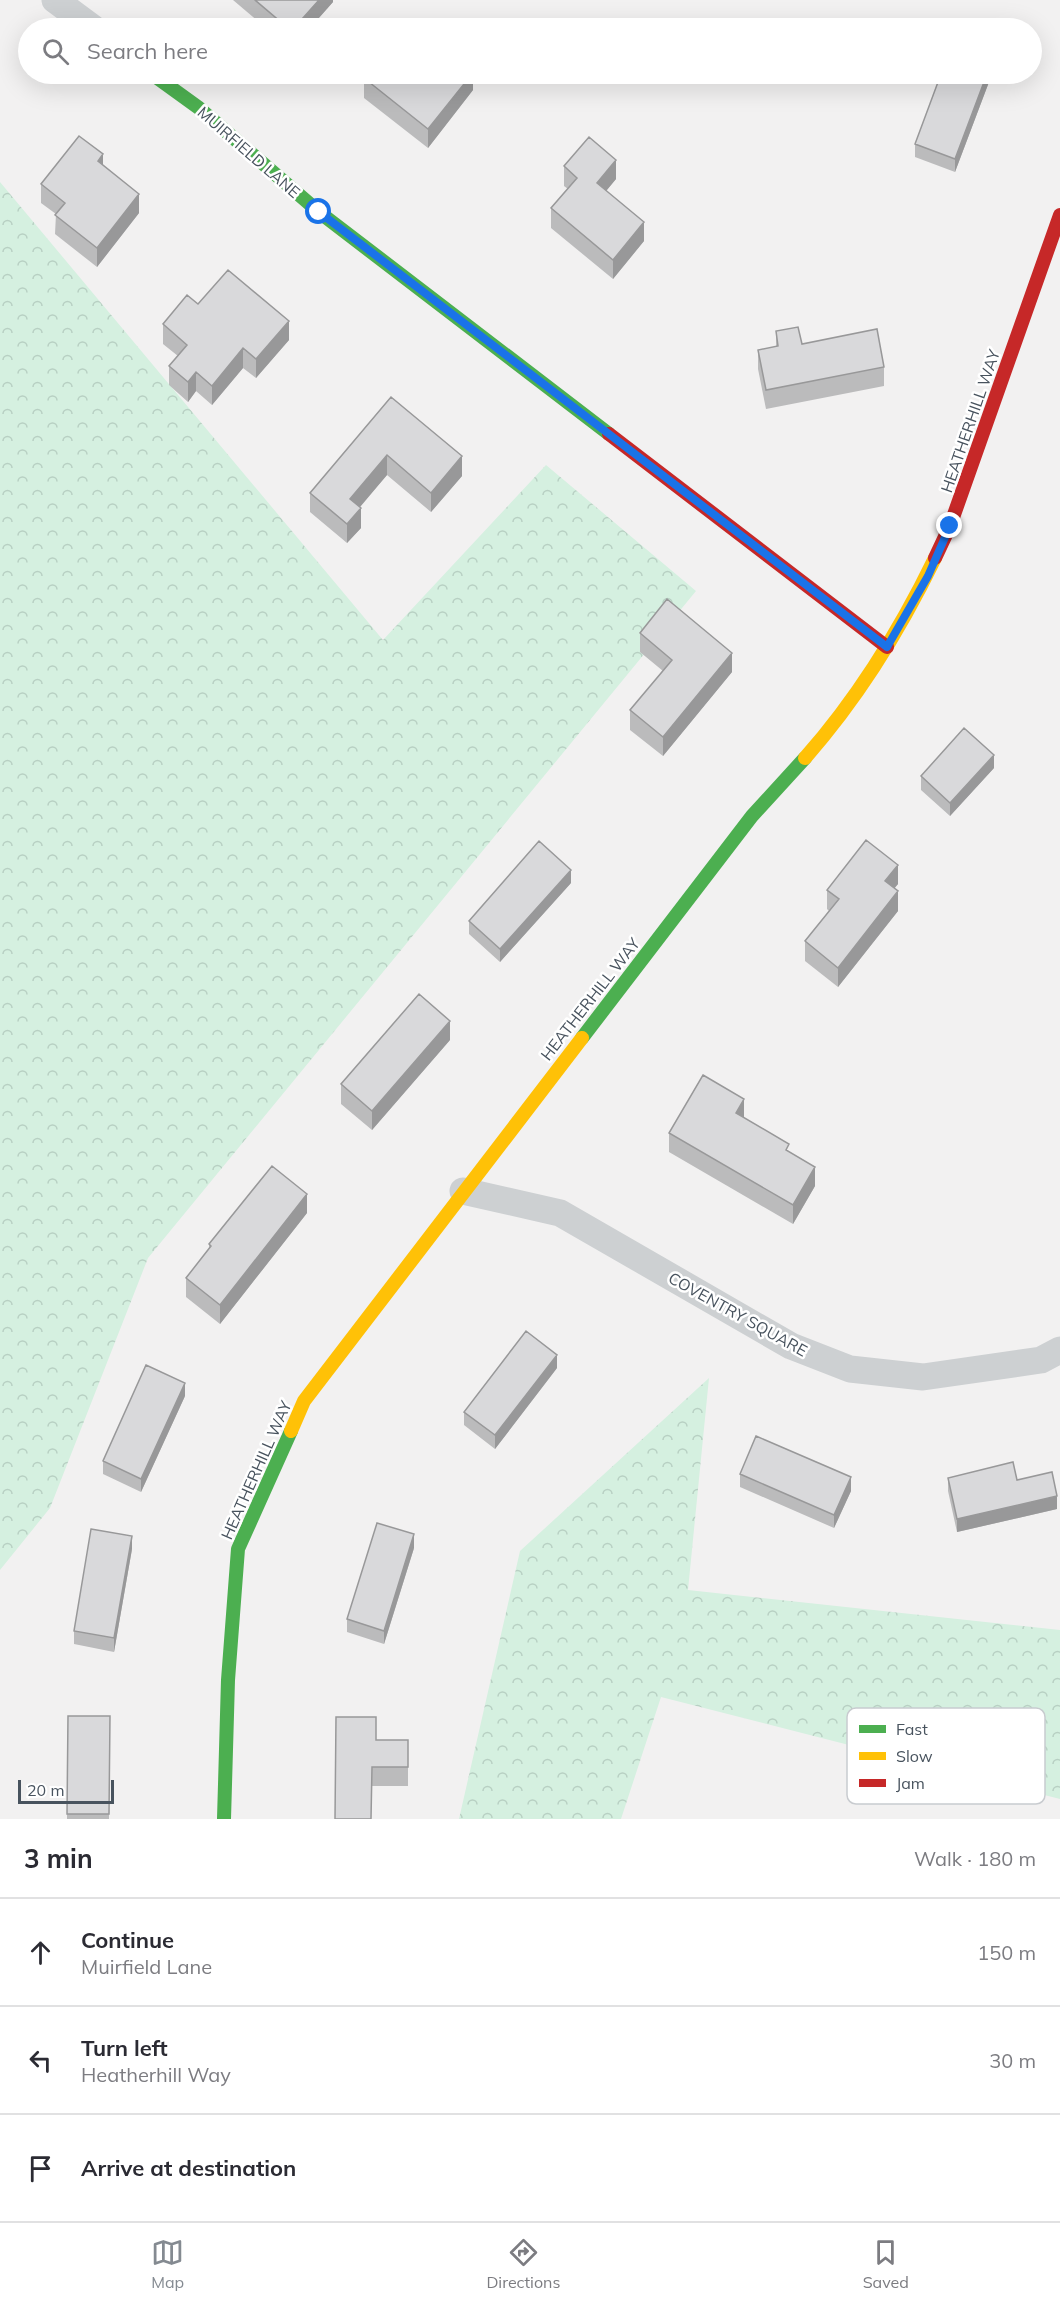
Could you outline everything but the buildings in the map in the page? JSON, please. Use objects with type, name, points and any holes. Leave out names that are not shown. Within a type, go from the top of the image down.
[{"type":"street","points":[[55,0],[79,18]]},
{"type":"street","name":"MUIRFIELD LANE","points":[[166,84],[199,108],[319,212],[887,647]]},
{"type":"street","name":"HEATHERHILL WAY","points":[[224,1819],[228,1680],[238,1549],[304,1401],[752,816],[820,740],[887,647],[928,576],[950,526],[1060,215]]},
{"type":"street","name":"COVENTRY SQUARE","points":[[463,1191],[560,1213],[791,1346],[850,1369],[923,1377],[1041,1360],[1060,1350]]},
{"type":"green space","points":[[0,182],[383,640],[546,465],[696,591],[148,1258],[50,1508],[0,1570]]},
{"type":"green space","points":[[709,1378],[688,1590],[1060,1630],[1060,1799],[1045,1795],[1045,1708],[847,1708],[847,1745],[661,1697],[621,1819],[459,1819],[520,1551]]},
{"type":"traffic: fast","points":[[166,84],[199,108],[319,212],[609,434]]},
{"type":"traffic: fast","points":[[582,1038],[752,816],[805,758]]},
{"type":"traffic: fast","points":[[224,1819],[228,1680],[238,1549],[291,1431]]},
{"type":"traffic: slow","points":[[805,758],[843,712],[877,662],[935,558]]},
{"type":"traffic: slow","points":[[291,1431],[304,1401],[582,1038]]},
{"type":"traffic: jam","points":[[935,558],[950,526],[1060,215]]},
{"type":"traffic: jam","points":[[609,434],[887,647]]},
{"type":"route","points":[[319,212],[887,647],[928,576],[950,526]]}]
